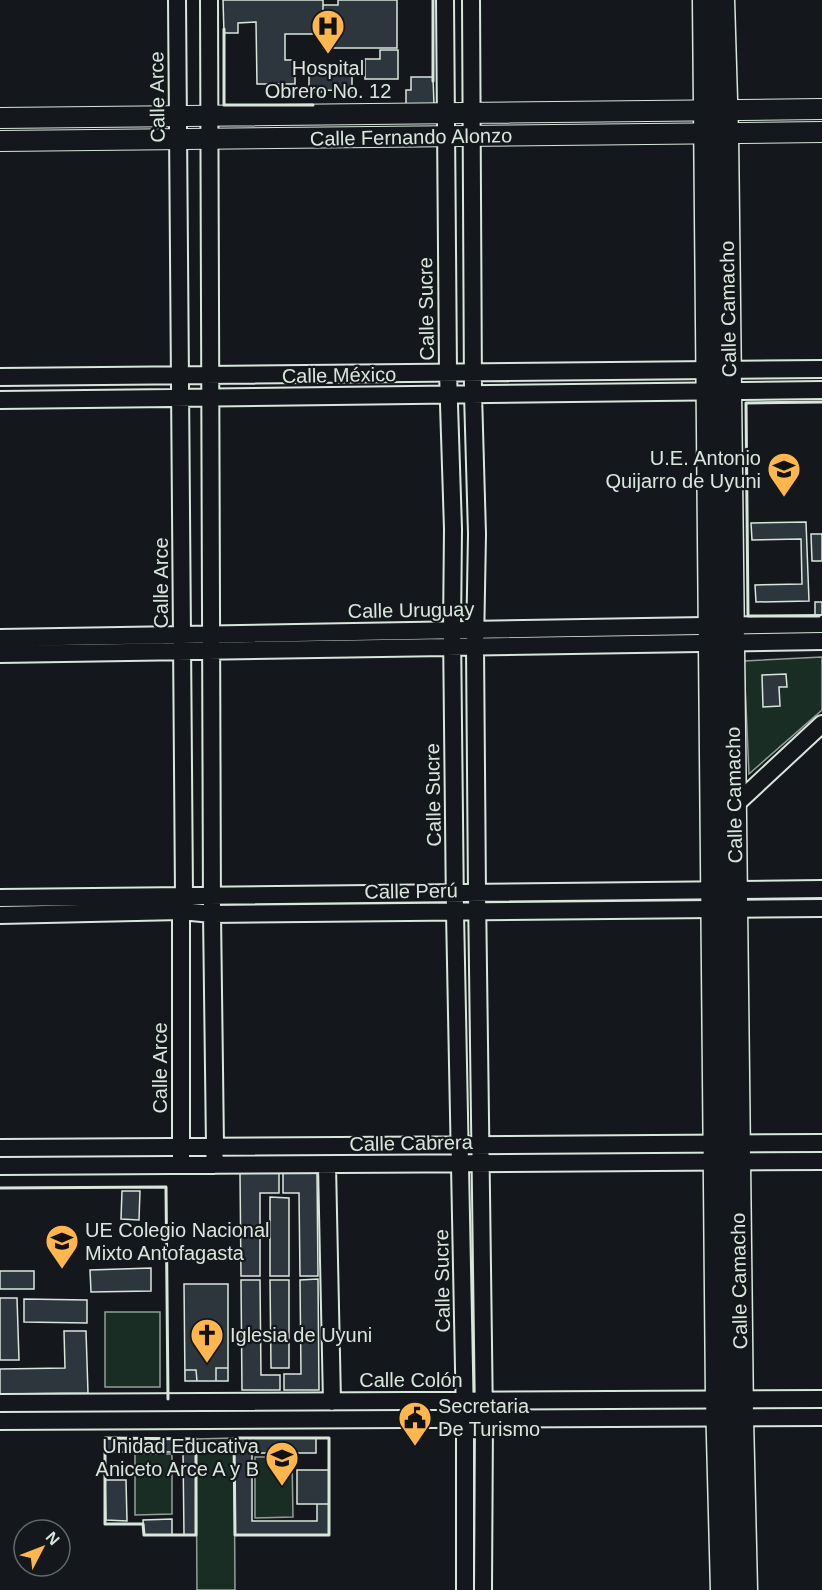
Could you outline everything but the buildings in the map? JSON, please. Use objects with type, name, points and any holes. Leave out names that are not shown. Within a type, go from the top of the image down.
[{"type":"highway","name":"Calle Camacho","points":[[705,0],[716,122]]},
{"type":"highway","name":"Calle Camacho","points":[[722,0],[716,122],[730,1409],[723,1590]]},
{"type":"highway","name":"Calle Camacho","points":[[721,634],[734,806],[724,900]]},
{"type":"highway","name":"Calle Camacho","points":[[730,1409],[745,1590]]},
{"type":"main road","name":"Calle Fernando Alonzo","points":[[0,141],[471,136],[716,122],[822,109]]},
{"type":"main road","name":"Calle Fernando Alonzo","points":[[0,118],[471,113],[716,122],[822,132]]},
{"type":"street","name":"Calle Arce","points":[[177,0],[183,643],[181,1165]]},
{"type":"street","points":[[209,0],[212,914],[216,1146],[214,1164]]},
{"type":"street","name":"Calle Sucre","points":[[445,0],[448,373],[453,529],[455,912],[465,1401],[465,1590]]},
{"type":"street","name":"Calle Sucre","points":[[471,0],[473,394],[477,534],[475,638],[477,911],[484,1401],[483,1590]]},
{"type":"street","name":"Calle México","points":[[0,400],[449,395],[719,381],[822,369]]},
{"type":"street","name":"Calle México","points":[[0,377],[473,372],[719,381],[822,390]]},
{"type":"street","name":"Calle Uruguay","points":[[0,654],[211,642],[721,634],[822,624]]},
{"type":"street","name":"Calle Uruguay","points":[[721,634],[822,641]]},
{"type":"street","name":"Calle Uruguay","points":[[0,638],[183,643]]},
{"type":"street","points":[[734,806],[822,724]]},
{"type":"street","name":"Calle Perú","points":[[0,898],[183,903],[212,914],[455,912],[724,900],[819,886]]},
{"type":"street","name":"Calle Perú","points":[[0,915],[183,903],[212,896],[455,893],[724,900],[822,908]]},
{"type":"street","name":"Calle Cabrera","points":[[0,1166],[481,1163],[727,1153],[822,1143]]},
{"type":"street","name":"Calle Cabrera","points":[[0,1148],[481,1145],[727,1153],[822,1161]]},
{"type":"street","points":[[327,1165],[332,1402]]},
{"type":"street","name":"Calle Colón","points":[[0,1421],[484,1419],[730,1409],[822,1399]]},
{"type":"street","name":"Calle Colón","points":[[0,1403],[484,1401],[730,1409],[822,1417]]},
{"type":"green space","points":[[822,657],[822,710],[749,774],[744,661]]},
{"type":"green space","points":[[105,1312],[160,1312],[160,1387],[105,1387]]},
{"type":"green space","points":[[234,1438],[235,1590],[197,1590],[196,1439]]},
{"type":"green space","points":[[135,1454],[172,1454],[172,1514],[135,1515]]},
{"type":"green space","points":[[255,1457],[292,1457],[293,1517],[255,1518]]},
{"type":"wall","points":[[433,0],[433,81]]},
{"type":"wall","points":[[224,29],[224,105],[313,105]]},
{"type":"wall","points":[[819,616],[748,616],[746,403],[822,402]]},
{"type":"wall","points":[[0,1188],[166,1187],[168,1399]]},
{"type":"wall","points":[[105,1438],[196,1439],[196,1535],[144,1535],[143,1524],[105,1524],[105,1438]]},
{"type":"wall","points":[[234,1438],[329,1438],[329,1535],[235,1535],[234,1438]]},
{"type":"place","name":"Hospital Obrero No. 12","points":[[328,55]]},
{"type":"place","name":"U.E. Antonio Quijarro de Uyuni","points":[[784,498]]},
{"type":"place","name":"UE Colegio Nacional Mixto Antofagasta","points":[[62,1270]]},
{"type":"place","name":"Iglesia de Uyuni","points":[[207,1364]]},
{"type":"place","name":"Secretaria De Turismo","points":[[415,1447]]},
{"type":"place","name":"Unidad Educativa Aniceto Arce A y B","points":[[282,1487]]}]
